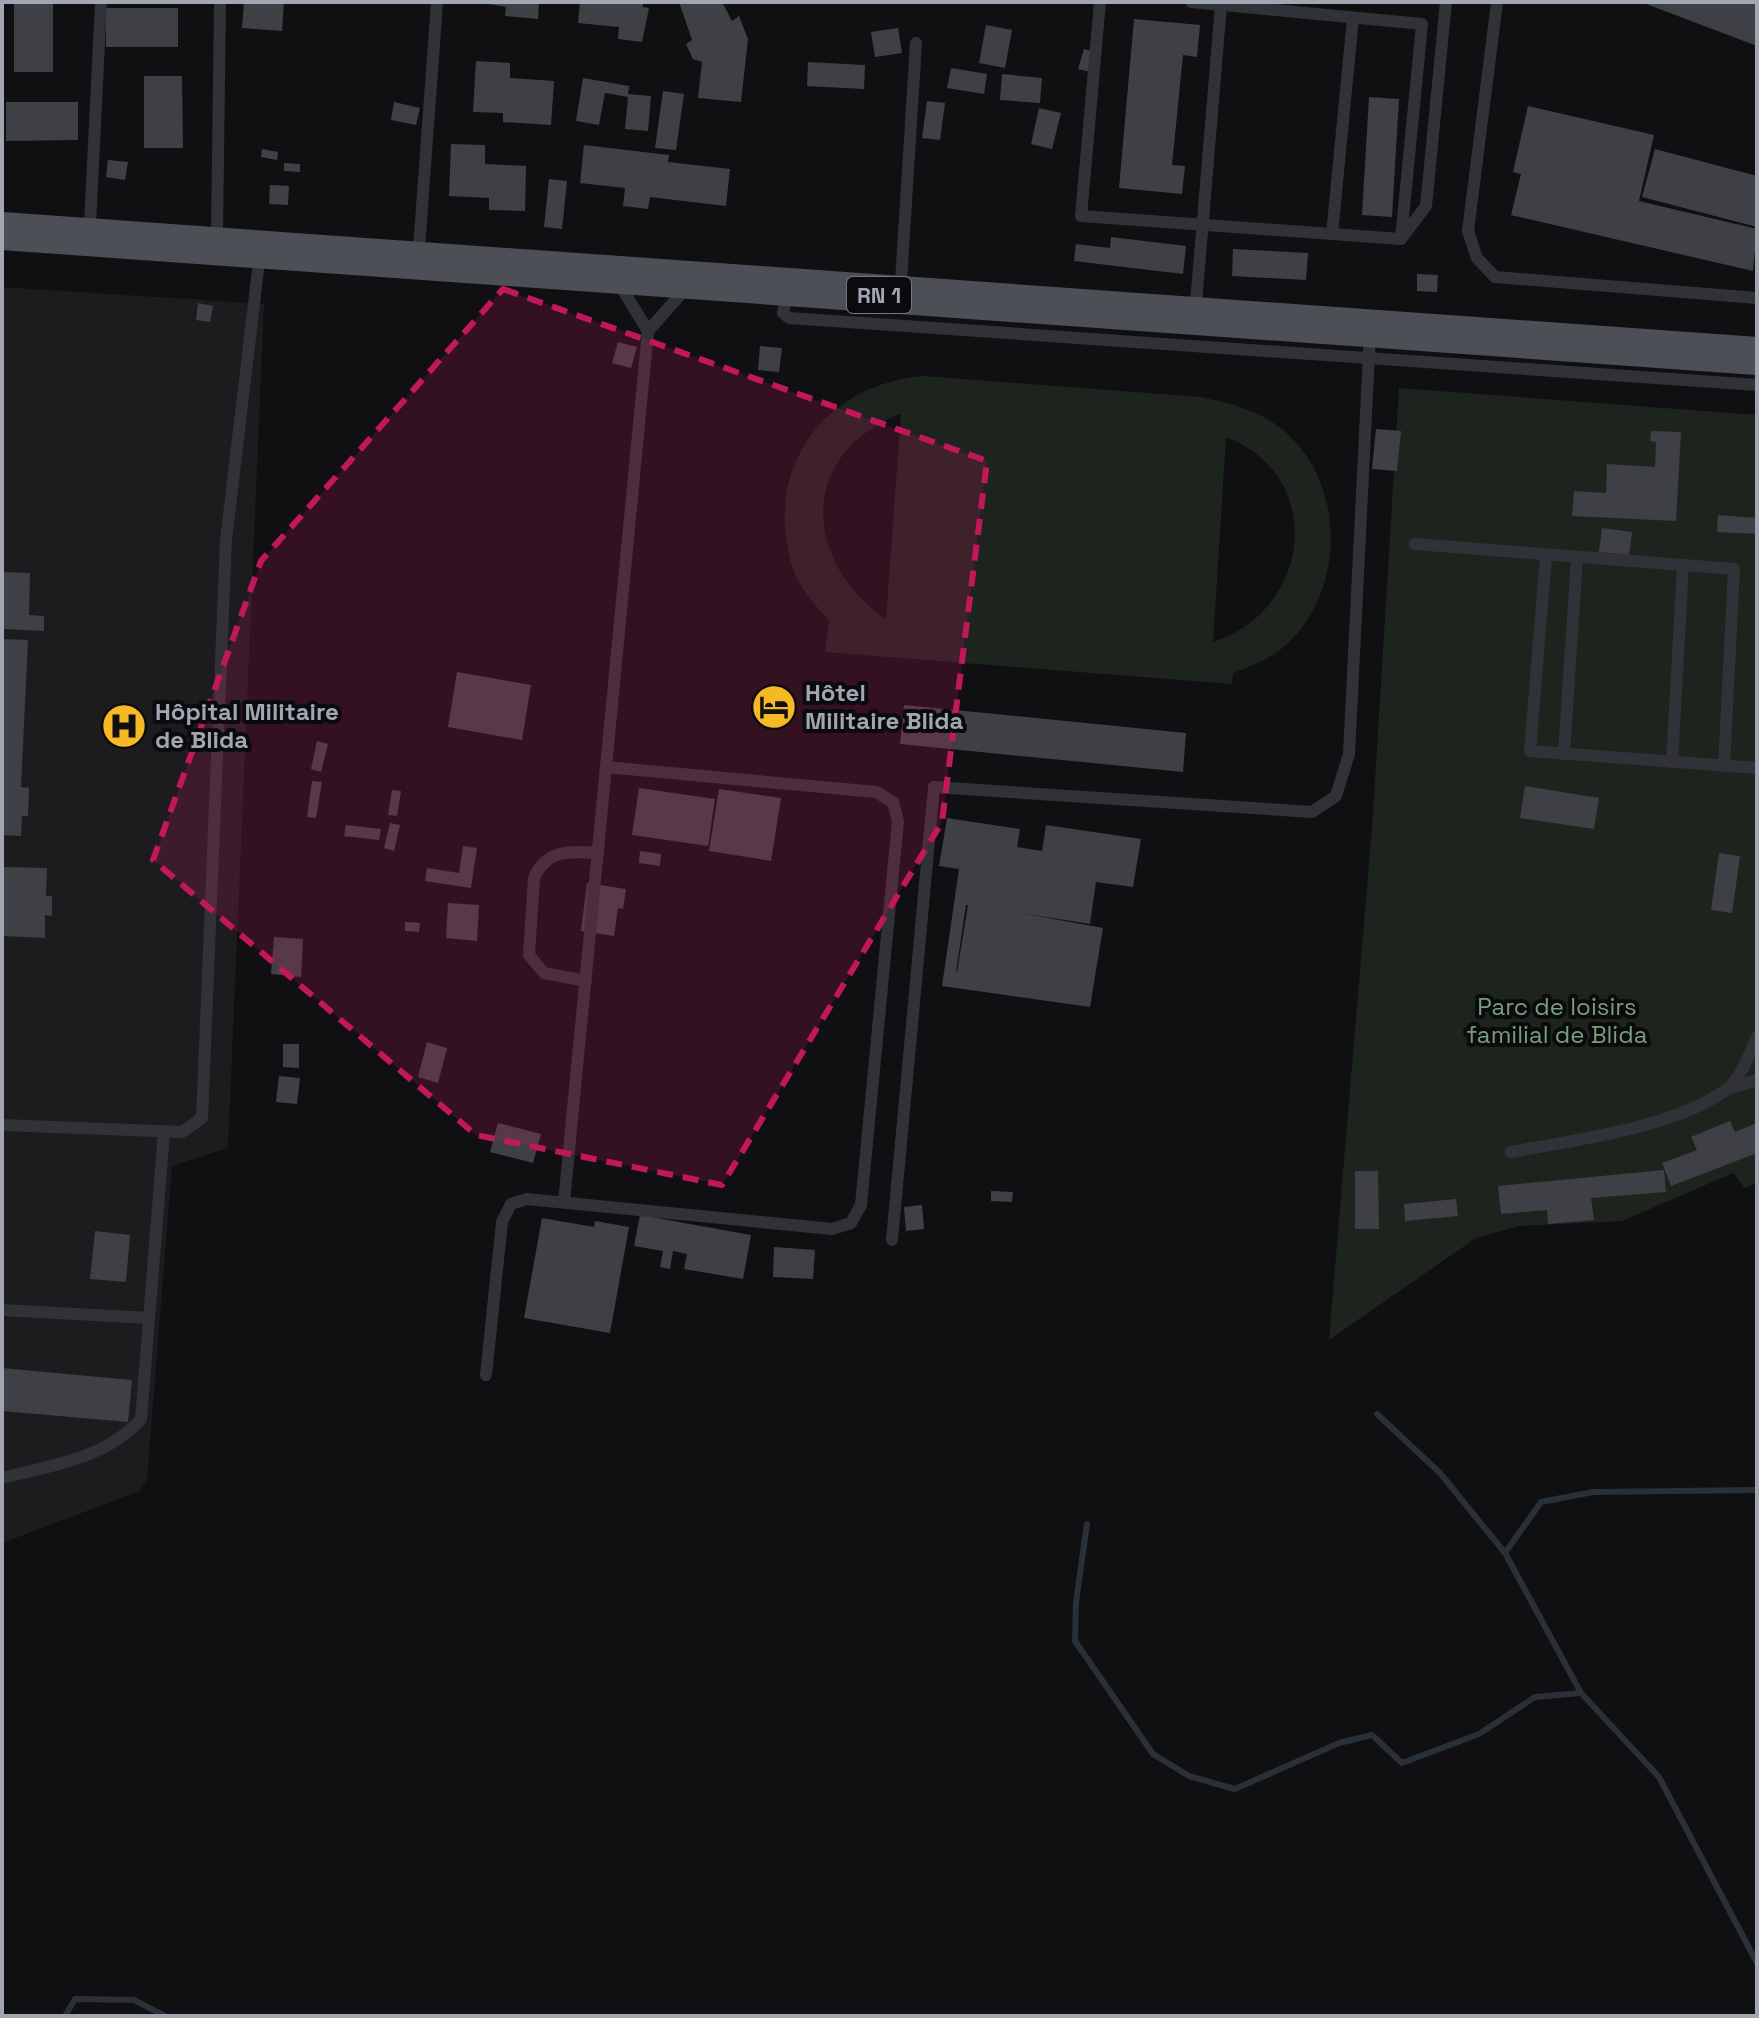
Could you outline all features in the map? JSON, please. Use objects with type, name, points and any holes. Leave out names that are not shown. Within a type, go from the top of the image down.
[{"type":"main road","name":"RN 1","points":[[2,218],[1757,343]]},
{"type":"main road","name":"RN 1","points":[[2,231],[788,289],[1369,344],[1757,356]]},
{"type":"lane","points":[[90,225],[101,2]]},
{"type":"lane","points":[[217,234],[220,2]]},
{"type":"lane","points":[[419,248],[437,2]]},
{"type":"lane","points":[[1100,2],[1081,216],[1401,239]]},
{"type":"lane","points":[[1191,2],[1422,24],[1401,239]]},
{"type":"lane","points":[[1401,239],[1426,206],[1446,2]]},
{"type":"lane","points":[[1497,2],[1468,231],[1477,258],[1495,277],[1757,298]]},
{"type":"lane","points":[[1196,303],[1221,5]]},
{"type":"lane","points":[[1332,234],[1353,18]]},
{"type":"lane","points":[[901,282],[916,43]]},
{"type":"lane","points":[[2,1125],[182,1132],[202,1118],[226,540],[261,250]]},
{"type":"lane","points":[[615,276],[648,331]]},
{"type":"lane","points":[[564,1202],[648,331],[692,282]]},
{"type":"lane","points":[[892,1240],[934,787],[1312,812],[1336,796],[1349,754],[1369,344],[1757,385]]},
{"type":"lane","points":[[1415,544],[1734,569],[1724,766]]},
{"type":"lane","points":[[1546,556],[1530,751],[1757,768]]},
{"type":"lane","points":[[1564,754],[1577,558]]},
{"type":"lane","points":[[1672,762],[1683,565]]},
{"type":"lane","points":[[486,1375],[505,1210],[511,1204],[527,1199],[832,1229],[851,1223],[861,1205],[898,821],[893,802],[885,795],[606,767]]},
{"type":"lane","points":[[586,981],[544,973],[529,955],[534,878],[539,867],[553,855],[576,851],[598,853]]},
{"type":"lane","points":[[1728,1089],[1757,1037]]},
{"type":"lane","points":[[1511,1152],[1612,1133],[1695,1107],[1728,1089],[1757,1080]]},
{"type":"lane","points":[[2,1478],[100,1452],[125,1437],[141,1419],[164,1132]]},
{"type":"lane","points":[[2,1310],[149,1318]]},
{"type":"highlighted area","points":[[503,289],[987,461],[942,822],[722,1185],[476,1135],[153,860],[261,561]]},
{"type":"shaded area","name":"Hôpital Militaire de Blida","points":[[2,287],[264,304],[228,1148],[172,1166],[147,1479],[140,1491],[2,1543]]},
{"type":"green space","points":[[924,376],[1201,397],[1266,418],[1298,445],[1315,471],[1326,500],[1330,531],[1329,562],[1321,592],[1307,620],[1275,653],[1233,673],[1232,684],[825,652],[829,621],[803,588],[792,566],[785,530],[786,496],[795,465],[810,437],[831,414],[857,395],[888,382]],"holes":[[[901,415],[886,619],[858,595],[838,568],[827,539],[823,510],[829,481],[843,455],[867,432]],[[1226,437],[1258,456],[1280,481],[1292,511],[1294,542],[1287,573],[1271,602],[1246,626],[1213,642]]]},
{"type":"green space","name":"Parc de loisirs familial de Blida","points":[[1399,388],[1757,415],[1757,1183],[1745,1188],[1733,1173],[1622,1221],[1519,1226],[1476,1238],[1329,1340],[1373,815]]},
{"type":"building","points":[[14,2],[53,2],[53,72],[14,72]]},
{"type":"building","points":[[244,2],[284,2],[282,31],[242,28]]},
{"type":"building","points":[[476,2],[539,2],[538,19],[505,16],[506,7]]},
{"type":"building","points":[[580,2],[643,2],[643,7],[649,8],[642,42],[618,39],[619,27],[578,23]]},
{"type":"building","points":[[679,2],[722,2],[732,21],[739,16],[748,39],[741,102],[698,98],[702,62],[693,59],[686,44],[692,40]]},
{"type":"building","points":[[1641,2],[1757,2],[1757,46]]},
{"type":"building","points":[[106,8],[178,8],[178,47],[106,47]]},
{"type":"building","points":[[1134,19],[1200,25],[1197,57],[1183,55],[1172,165],[1185,166],[1182,194],[1119,188]]},
{"type":"building","points":[[986,25],[1012,30],[1005,68],[979,63]]},
{"type":"building","points":[[898,28],[902,53],[875,57],[871,32]]},
{"type":"building","points":[[1084,49],[1096,52],[1090,72],[1078,69]]},
{"type":"building","points":[[476,61],[510,63],[510,78],[554,81],[551,125],[503,122],[503,113],[473,112]]},
{"type":"building","points":[[808,62],[865,65],[864,89],[807,86]]},
{"type":"building","points":[[951,68],[987,74],[984,94],[947,88]]},
{"type":"building","points":[[1002,74],[1042,78],[1040,103],[1000,100]]},
{"type":"building","points":[[144,76],[182,76],[183,148],[144,148]]},
{"type":"building","points":[[583,78],[629,86],[628,94],[651,96],[648,131],[625,129],[628,97],[605,93],[599,125],[576,121]]},
{"type":"building","points":[[663,91],[684,94],[676,150],[655,148]]},
{"type":"building","points":[[1369,97],[1399,99],[1392,217],[1362,215]]},
{"type":"building","points":[[927,101],[945,103],[940,140],[922,138]]},
{"type":"building","points":[[6,102],[78,102],[78,140],[6,141]]},
{"type":"building","points":[[394,102],[420,108],[416,125],[391,120]]},
{"type":"building","points":[[1528,106],[1654,135],[1639,201],[1757,229],[1753,271],[1511,215],[1521,174],[1513,172]]},
{"type":"building","points":[[1039,108],[1061,113],[1052,149],[1031,144]]},
{"type":"building","points":[[451,144],[485,145],[485,164],[526,166],[525,211],[489,210],[489,198],[449,196]]},
{"type":"building","points":[[584,145],[669,155],[668,162],[730,169],[726,206],[650,197],[648,209],[623,206],[625,188],[580,183]]},
{"type":"building","points":[[262,149],[278,152],[277,160],[261,157]]},
{"type":"building","points":[[1655,149],[1757,176],[1757,227],[1642,197]]},
{"type":"building","points":[[108,160],[128,162],[125,180],[106,177]]},
{"type":"building","points":[[284,163],[300,164],[300,172],[284,171]]},
{"type":"building","points":[[549,179],[567,181],[562,229],[544,227]]},
{"type":"building","points":[[270,185],[289,186],[288,205],[269,204]]},
{"type":"building","points":[[1111,237],[1186,246],[1183,274],[1074,261],[1076,244],[1110,248]]},
{"type":"building","points":[[1233,249],[1308,253],[1306,280],[1232,276]]},
{"type":"building","points":[[1417,274],[1438,275],[1437,292],[1417,291]]},
{"type":"building","points":[[198,303],[213,306],[210,322],[196,320]]},
{"type":"building","points":[[618,342],[637,347],[631,368],[612,363]]},
{"type":"building","points":[[760,346],[782,348],[779,372],[758,370]]},
{"type":"building","points":[[1376,429],[1401,431],[1397,471],[1372,469]]},
{"type":"building","points":[[1651,431],[1681,432],[1676,521],[1572,516],[1574,491],[1606,493],[1607,464],[1655,467],[1656,442],[1650,441]]},
{"type":"building","points":[[1718,515],[1757,518],[1757,534],[1717,532]]},
{"type":"building","points":[[1602,528],[1632,532],[1629,555],[1599,552]]},
{"type":"building","points":[[2,572],[30,573],[29,615],[44,616],[44,631],[2,629]]},
{"type":"building","points":[[2,639],[28,640],[21,787],[29,788],[28,816],[22,816],[21,836],[2,835]]},
{"type":"building","points":[[457,672],[531,685],[522,740],[448,727]]},
{"type":"building","points":[[904,705],[1186,733],[1183,772],[900,744]]},
{"type":"building","points":[[317,741],[328,744],[321,772],[311,769]]},
{"type":"building","points":[[312,781],[322,782],[316,818],[307,817]]},
{"type":"building","points":[[1525,786],[1599,798],[1594,829],[1520,818]]},
{"type":"building","points":[[639,788],[715,799],[708,846],[632,835]]},
{"type":"building","points":[[719,789],[781,798],[771,861],[709,851]]},
{"type":"building","points":[[392,790],[401,791],[397,816],[388,815]]},
{"type":"building","points":[[947,818],[1020,829],[1017,847],[1042,851],[1046,825],[1141,839],[1133,887],[1096,882],[1090,924],[1021,913],[1103,928],[1090,1007],[942,986],[959,869],[939,866]],"holes":[[[966,905],[957,972],[956,972]]]},
{"type":"building","points":[[390,823],[400,825],[394,851],[384,848]]},
{"type":"building","points":[[346,825],[381,829],[379,840],[344,836]]},
{"type":"building","points":[[463,846],[477,848],[471,888],[425,881],[427,868],[459,873]]},
{"type":"building","points":[[640,851],[661,854],[660,866],[639,863]]},
{"type":"building","points":[[1719,853],[1740,856],[1732,913],[1711,910]]},
{"type":"building","points":[[2,867],[47,868],[46,896],[52,896],[52,916],[45,915],[45,938],[2,936]]},
{"type":"building","points":[[587,883],[626,889],[623,909],[618,908],[614,936],[581,931]]},
{"type":"building","points":[[448,903],[479,905],[477,941],[446,938]]},
{"type":"building","points":[[405,922],[420,923],[419,932],[405,931]]},
{"type":"building","points":[[274,937],[303,939],[301,977],[271,974]]},
{"type":"building","points":[[427,1042],[447,1048],[438,1083],[418,1077]]},
{"type":"building","points":[[283,1044],[299,1044],[299,1068],[283,1067]]},
{"type":"building","points":[[279,1076],[300,1078],[297,1104],[276,1102]]},
{"type":"building","points":[[1730,1121],[1735,1132],[1757,1123],[1757,1153],[1671,1186],[1662,1163],[1697,1150],[1691,1137]]},
{"type":"building","points":[[498,1123],[541,1134],[533,1163],[490,1152]]},
{"type":"building","points":[[1664,1170],[1666,1192],[1591,1198],[1594,1220],[1548,1224],[1547,1210],[1501,1214],[1498,1186]]},
{"type":"building","points":[[1355,1171],[1378,1171],[1379,1229],[1355,1229]]},
{"type":"building","points":[[991,1191],[1013,1192],[1012,1202],[991,1201]]},
{"type":"building","points":[[1456,1199],[1458,1216],[1405,1221],[1404,1204]]},
{"type":"building","points":[[922,1205],[924,1229],[906,1231],[904,1207]]},
{"type":"building","points":[[640,1215],[751,1235],[743,1279],[684,1269],[687,1254],[673,1251],[670,1269],[660,1267],[663,1251],[634,1246]]},
{"type":"building","points":[[542,1218],[594,1227],[595,1221],[629,1227],[610,1333],[524,1318]]},
{"type":"building","points":[[95,1231],[130,1235],[126,1282],[90,1279]]},
{"type":"building","points":[[774,1247],[815,1250],[813,1279],[773,1277]]},
{"type":"building","points":[[2,1368],[132,1380],[128,1422],[2,1411]]},
{"type":"waterway","points":[[1377,1414],[1440,1473],[1505,1553],[1581,1693],[1659,1777],[1757,1963]]},
{"type":"waterway","points":[[1505,1553],[1541,1502],[1593,1492],[1757,1490]]},
{"type":"waterway","points":[[1087,1524],[1076,1602],[1075,1641],[1153,1754],[1189,1776],[1235,1789],[1339,1743],[1372,1735],[1402,1763],[1479,1734],[1535,1697],[1581,1693]]},
{"type":"waterway","points":[[65,2016],[75,1999],[134,2000],[165,2016]]},
{"type":"place","name":"Hôtel Militaire Blida","points":[[774,707]]},
{"type":"place","name":"Hôpital Militaire de Blida","points":[[124,726]]}]
